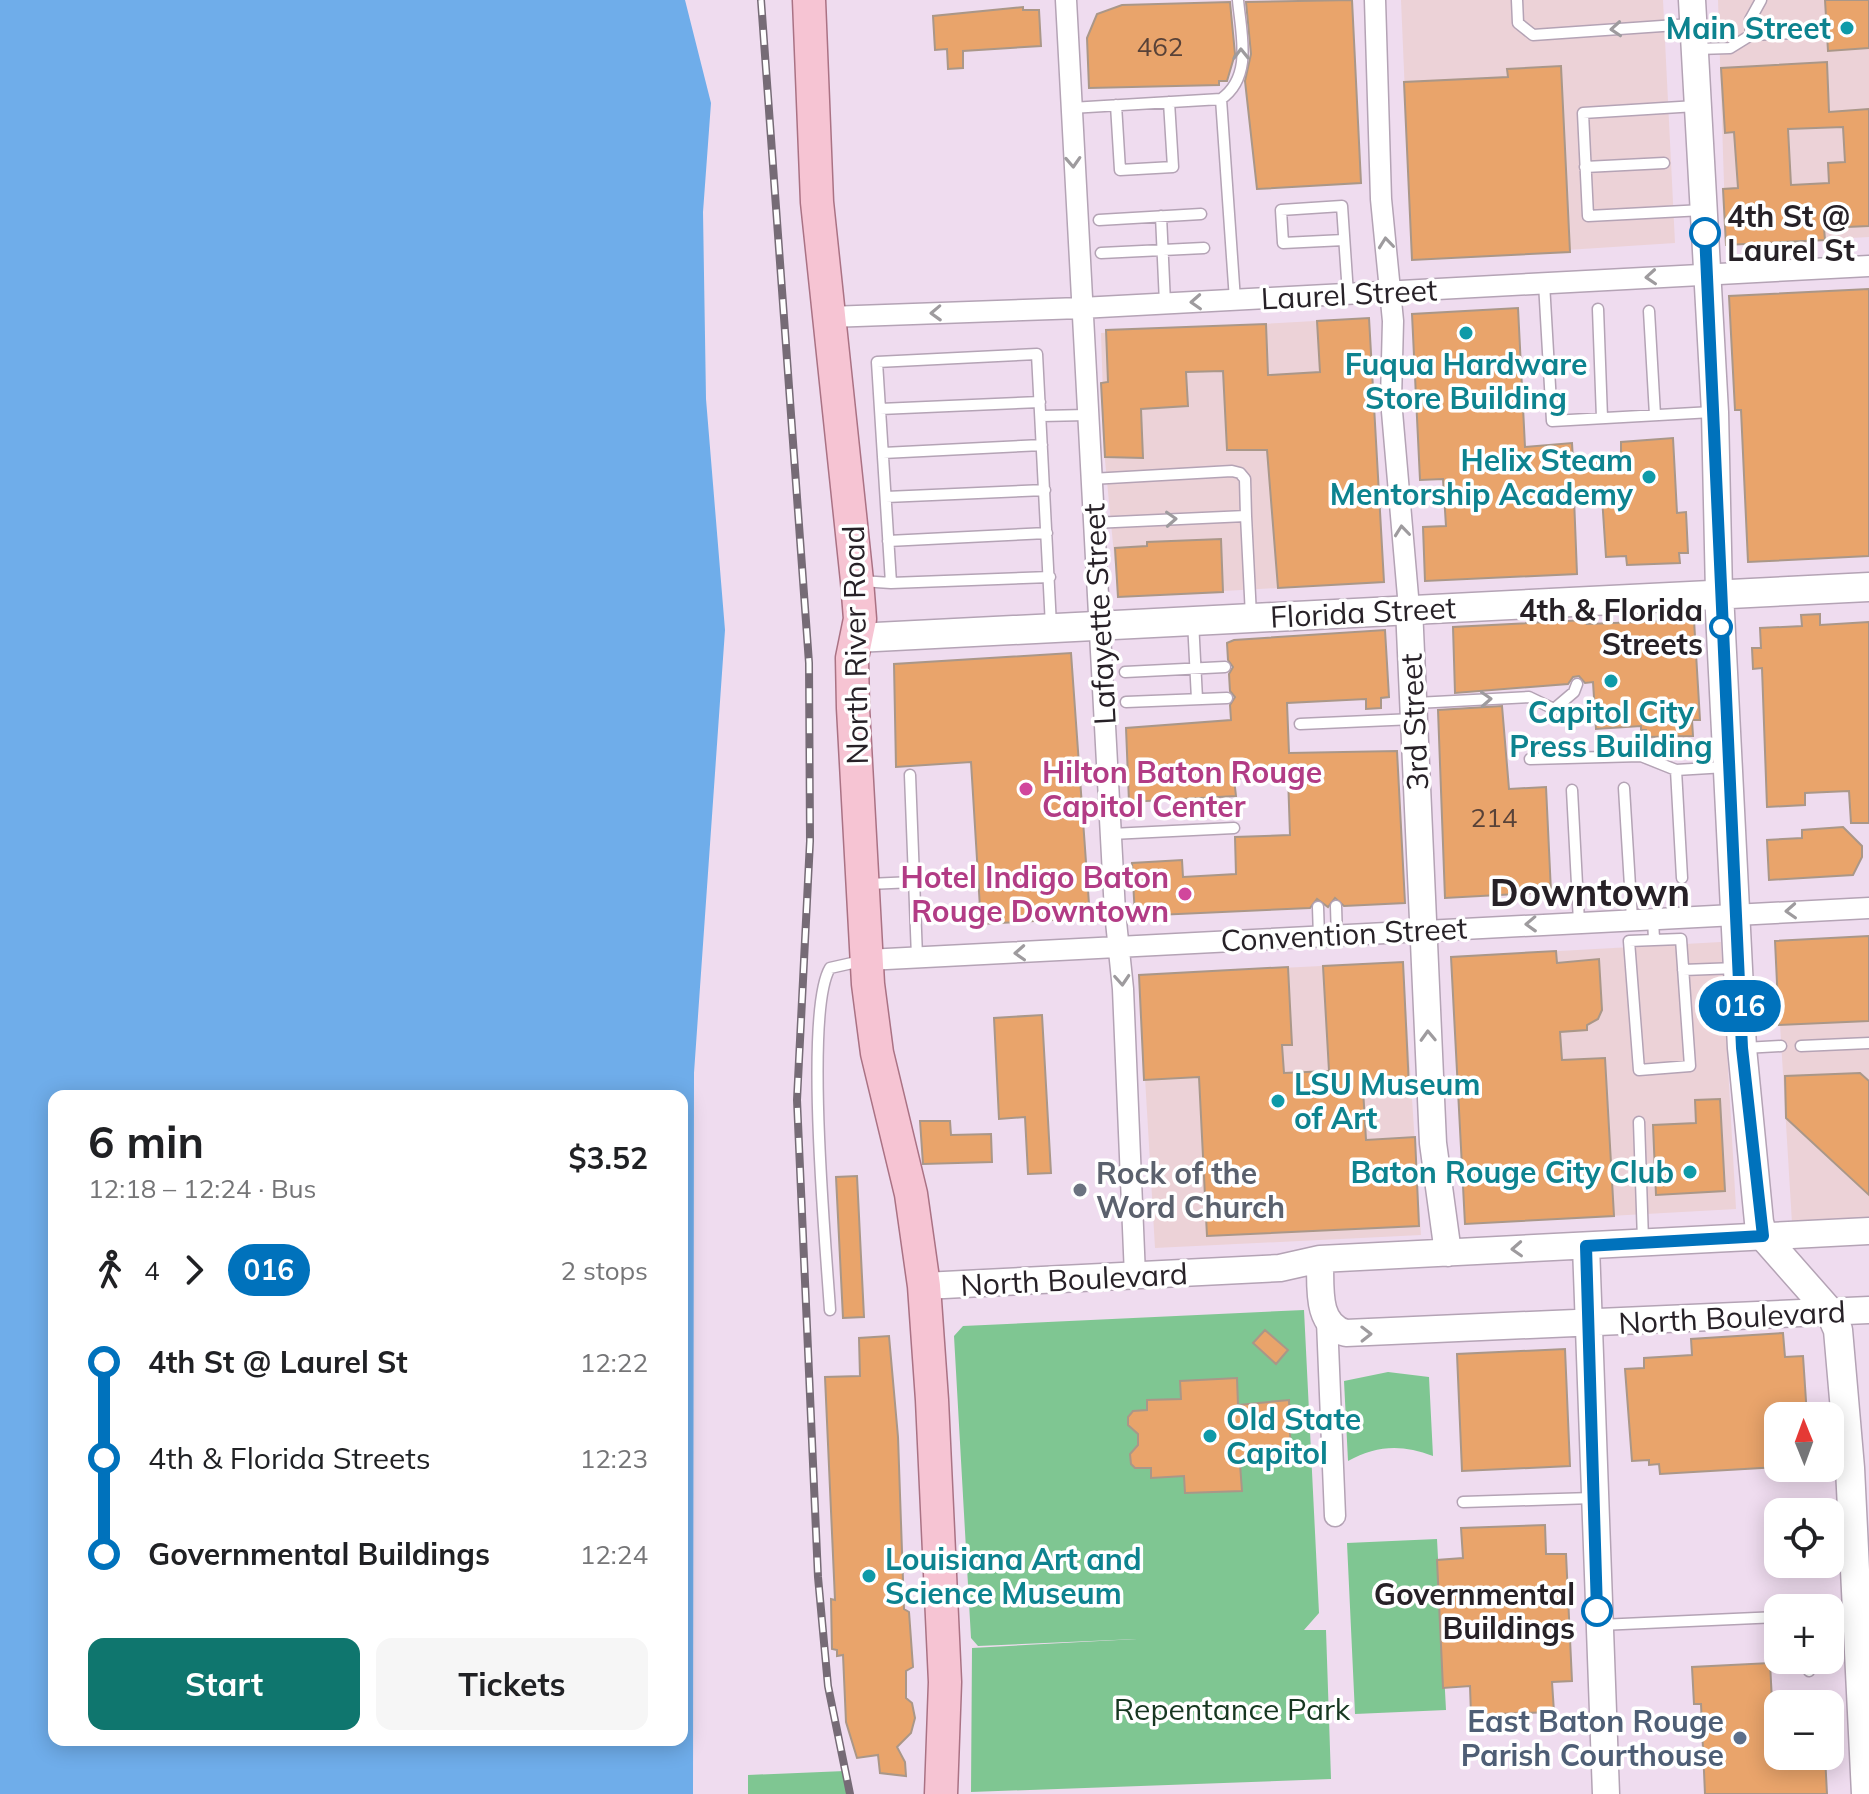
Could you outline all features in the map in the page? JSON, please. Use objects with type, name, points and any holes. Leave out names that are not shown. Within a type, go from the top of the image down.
[{"type":"main road","name":"North River Road","points":[[809,0],[812,125],[860,619],[852,658],[853,708],[867,960],[875,1042],[911,1194],[924,1286],[945,1682],[941,1794]]},
{"type":"main road","name":"Florida Street","points":[[856,638],[1409,608],[1570,606],[1719,593],[1869,587]]},
{"type":"main road","points":[[1719,593],[1742,1048],[1763,1236],[1830,1312],[1840,1343],[1858,1467],[1866,1794]]},
{"type":"street","name":"Lafayette Street","points":[[1066,0],[1135,1276]]},
{"type":"street","name":"3rd Street","points":[[1375,0],[1381,199],[1390,292],[1391,400],[1409,608],[1433,1143],[1448,1253]]},
{"type":"street","points":[[1694,24],[1715,412],[1719,593]]},
{"type":"street","name":"Laurel Street","points":[[829,317],[1081,308],[1869,266]]},
{"type":"street","name":"Convention Street","points":[[867,960],[1869,908]]},
{"type":"street","name":"North Boulevard","points":[[924,1286],[1280,1268],[1320,1259],[1869,1231]]},
{"type":"street","points":[[1586,1246],[1597,1625],[1606,1794]]},
{"type":"street","points":[[1320,1259],[1327,1321],[1335,1516]]},
{"type":"street","name":"North Boulevard","points":[[1327,1321],[1337,1331],[1352,1334],[1869,1310]]},
{"type":"lane","points":[[1071,108],[1221,99],[1234,90],[1241,77],[1238,0]]},
{"type":"lane","points":[[1517,0],[1518,23],[1524,31],[1533,35],[1694,24],[1730,48],[1751,35],[1819,32]]},
{"type":"lane","points":[[1751,35],[1750,20],[1761,0]]},
{"type":"lane","points":[[1221,99],[1235,300]]},
{"type":"lane","points":[[1116,105],[1120,170],[1173,167],[1169,102]]},
{"type":"lane","points":[[1698,105],[1583,113],[1585,167],[1588,216],[1704,210]]},
{"type":"lane","points":[[1585,167],[1664,163]]},
{"type":"lane","points":[[1344,240],[1283,243],[1281,210],[1342,206],[1348,294]]},
{"type":"lane","points":[[1099,220],[1201,214]]},
{"type":"lane","points":[[1161,216],[1165,303]]},
{"type":"lane","points":[[1101,253],[1204,248]]},
{"type":"lane","points":[[1544,283],[1552,421],[1715,412]]},
{"type":"lane","points":[[1598,309],[1602,418]]},
{"type":"lane","points":[[1649,311],[1655,415]]},
{"type":"lane","points":[[891,583],[877,362],[1037,354],[1051,628]]},
{"type":"lane","points":[[880,409],[1040,402]]},
{"type":"lane","points":[[1041,416],[1087,415]]},
{"type":"lane","points":[[883,453],[1042,445]]},
{"type":"lane","points":[[1091,479],[1236,471],[1245,479],[1251,618]]},
{"type":"lane","points":[[886,497],[1045,490]]},
{"type":"lane","points":[[1093,523],[1246,516]]},
{"type":"lane","points":[[888,541],[1047,533]]},
{"type":"lane","points":[[857,581],[891,583],[1050,577]]},
{"type":"lane","points":[[1193,621],[1197,699]]},
{"type":"lane","points":[[1125,672],[1225,667]]},
{"type":"lane","points":[[1300,724],[1529,697],[1554,709],[1574,692],[1577,684]]},
{"type":"lane","points":[[1126,702],[1227,698]]},
{"type":"lane","points":[[1530,759],[1641,756],[1676,770],[1728,767]]},
{"type":"lane","points":[[1676,770],[1682,878]]},
{"type":"lane","points":[[910,775],[917,957]]},
{"type":"lane","points":[[1624,788],[1632,919]]},
{"type":"lane","points":[[1572,790],[1579,922]]},
{"type":"lane","points":[[1111,834],[1234,828]]},
{"type":"lane","points":[[864,884],[914,882]]},
{"type":"lane","points":[[1328,938],[1336,906]]},
{"type":"lane","points":[[1318,907],[1328,938]]},
{"type":"lane","points":[[1653,918],[1654,940]]},
{"type":"lane","points":[[1681,939],[1690,1066],[1639,1070],[1629,941],[1654,940],[1681,939]]},
{"type":"lane","points":[[830,1310],[819,1097],[823,979],[830,968],[867,960]]},
{"type":"lane","points":[[1683,970],[1738,967]]},
{"type":"lane","points":[[1801,1046],[1869,1043]]},
{"type":"lane","points":[[1742,1048],[1781,1046]]},
{"type":"lane","points":[[1639,1122],[1643,1242]]},
{"type":"lane","points":[[1463,1502],[1593,1498]]},
{"type":"lane","points":[[1597,1625],[1764,1618]]},
{"type":"shaded area","points":[[1401,0],[1663,0],[1675,243],[1412,260]]},
{"type":"shaded area","points":[[1718,0],[1869,0],[1869,237],[1726,245]]},
{"type":"shaded area","points":[[1369,318],[1384,582],[1118,597],[1105,460],[1101,333]]},
{"type":"shaded area","points":[[1869,936],[1869,1219],[1792,1223],[1775,941]]},
{"type":"shaded area","points":[[1721,942],[1736,1209],[1465,1224],[1451,957]]},
{"type":"shaded area","points":[[1403,962],[1421,1235],[1155,1248],[1139,975]]},
{"type":"green space","name":"Repentance Park","points":[[1304,1310],[1319,1613],[1304,1630],[1326,1630],[1331,1779],[971,1792],[972,1648],[1137,1639],[978,1646],[971,1638],[954,1336],[963,1326]]},
{"type":"green space","points":[[1388,1372],[1429,1377],[1433,1456],[1411,1449],[1390,1448],[1348,1461],[1344,1381]]},
{"type":"green space","points":[[1437,1539],[1446,1710],[1355,1714],[1347,1543]]},
{"type":"green space","points":[[845,1771],[851,1794],[748,1794],[748,1775]]},
{"type":"water","points":[[0,0],[685,0],[711,103],[703,212],[706,399],[725,630],[694,1073],[693,1794],[0,1794]]},
{"type":"building","points":[[1352,0],[1361,183],[1257,189],[1245,81],[1251,54],[1246,2]]},
{"type":"building","name":"Main Street","points":[[1825,0],[1869,0],[1869,48],[1828,51]]},
{"type":"building","points":[[1230,2],[1235,54],[1227,81],[1219,81],[1219,85],[1089,88],[1087,38],[1097,14],[1122,5]]},
{"type":"building","points":[[1023,7],[1023,10],[1039,10],[1041,46],[963,51],[963,68],[948,69],[947,49],[935,50],[933,16]]},
{"type":"building","points":[[1827,62],[1829,112],[1869,109],[1869,226],[1824,228],[1825,240],[1726,245],[1723,189],[1738,188],[1734,132],[1725,133],[1721,68]],"holes":[[[1843,127],[1845,162],[1828,163],[1829,183],[1791,185],[1788,129]]]},
{"type":"building","points":[[1561,66],[1570,252],[1412,260],[1404,82],[1508,77],[1507,69]]},
{"type":"building","points":[[1869,289],[1869,556],[1748,562],[1741,410],[1735,410],[1729,296]]},
{"type":"building","points":[[1518,308],[1525,447],[1572,443],[1573,460],[1621,456],[1621,442],[1673,438],[1677,513],[1686,512],[1688,553],[1679,553],[1680,563],[1627,565],[1626,556],[1606,557],[1602,497],[1574,498],[1577,574],[1425,581],[1423,527],[1446,526],[1443,479],[1420,480],[1412,314]]},
{"type":"building","points":[[1369,318],[1384,582],[1278,588],[1267,450],[1227,450],[1223,371],[1186,372],[1188,406],[1141,409],[1143,458],[1105,457],[1101,383],[1108,382],[1106,330],[1266,324],[1268,375],[1320,372],[1317,321]]},
{"type":"building","points":[[1221,539],[1223,592],[1118,597],[1115,548],[1147,546],[1147,542]]},
{"type":"building","points":[[1820,614],[1820,625],[1869,622],[1869,823],[1851,823],[1849,791],[1805,793],[1805,805],[1767,807],[1762,668],[1753,669],[1752,648],[1761,648],[1760,628],[1802,626],[1801,615]]},
{"type":"building","points":[[1587,620],[1587,624],[1694,620],[1700,720],[1692,720],[1693,736],[1646,737],[1646,730],[1641,730],[1641,726],[1596,729],[1593,682],[1585,683],[1579,676],[1573,677],[1568,684],[1455,693],[1453,627]]},
{"type":"building","points":[[1385,630],[1389,697],[1381,698],[1381,708],[1366,709],[1366,699],[1287,703],[1289,753],[1397,751],[1405,903],[1344,906],[1335,898],[1328,907],[1317,899],[1310,908],[1135,916],[1132,863],[1182,860],[1183,877],[1236,874],[1235,837],[1290,835],[1288,776],[1234,779],[1236,796],[1129,802],[1126,728],[1231,720],[1230,705],[1235,697],[1230,691],[1229,674],[1233,667],[1228,660],[1227,643],[1234,640]]},
{"type":"building","name":"Hilton Baton Rouge Capitol Center","points":[[1071,653],[1090,918],[981,924],[971,762],[896,767],[894,664]]},
{"type":"building","points":[[1502,706],[1509,789],[1546,787],[1551,892],[1445,898],[1438,710]]},
{"type":"building","points":[[1843,827],[1862,846],[1862,857],[1853,875],[1769,880],[1767,840],[1802,838],[1802,830]]},
{"type":"building","points":[[1869,936],[1869,1021],[1779,1025],[1775,941]]},
{"type":"building","points":[[1556,951],[1557,963],[1599,959],[1602,1010],[1598,1019],[1587,1025],[1587,1030],[1560,1032],[1562,1060],[1605,1058],[1614,1216],[1465,1224],[1451,957]]},
{"type":"building","points":[[1403,962],[1409,1087],[1363,1089],[1366,1140],[1415,1137],[1419,1226],[1207,1236],[1199,1077],[1144,1080],[1139,975],[1288,967],[1292,1045],[1282,1045],[1284,1073],[1329,1071],[1323,966]]},
{"type":"building","points":[[1042,1015],[1051,1173],[1028,1174],[1025,1117],[999,1119],[994,1018]]},
{"type":"building","points":[[1860,1073],[1869,1081],[1869,1195],[1786,1118],[1785,1076]]},
{"type":"building","points":[[1720,1099],[1725,1191],[1656,1195],[1653,1125],[1696,1123],[1695,1100]]},
{"type":"building","points":[[920,1121],[950,1121],[951,1135],[991,1134],[992,1162],[923,1164]]},
{"type":"building","points":[[857,1176],[864,1317],[843,1318],[836,1177]]},
{"type":"building","points":[[1265,1330],[1288,1350],[1276,1364],[1253,1343]]},
{"type":"building","points":[[1783,1333],[1785,1357],[1803,1356],[1806,1402],[1764,1402],[1764,1468],[1660,1474],[1659,1464],[1649,1465],[1649,1460],[1632,1461],[1625,1369],[1644,1368],[1644,1358],[1692,1355],[1691,1339]]},
{"type":"building","name":"Louisiana Art and Science Museum","points":[[889,1336],[898,1437],[904,1609],[909,1612],[913,1667],[906,1671],[906,1698],[912,1703],[915,1718],[911,1733],[897,1747],[905,1762],[906,1776],[880,1773],[878,1755],[857,1758],[846,1722],[843,1655],[837,1656],[837,1650],[832,1649],[831,1599],[835,1600],[825,1377],[860,1376],[859,1338]]},
{"type":"building","points":[[1565,1349],[1570,1466],[1462,1471],[1457,1354]]},
{"type":"building","name":"Old State Capitol","points":[[1237,1378],[1238,1405],[1289,1400],[1291,1464],[1240,1464],[1242,1491],[1185,1493],[1184,1476],[1151,1478],[1151,1468],[1135,1468],[1131,1464],[1130,1454],[1138,1445],[1138,1434],[1128,1425],[1128,1417],[1133,1411],[1147,1410],[1147,1400],[1181,1399],[1180,1381]]},
{"type":"building","points":[[1545,1525],[1546,1554],[1566,1554],[1572,1681],[1552,1682],[1554,1712],[1471,1715],[1470,1686],[1443,1688],[1437,1560],[1463,1558],[1461,1528]]},
{"type":"building","name":"East Baton Rouge Parish Courthouse","points":[[1764,1663],[1764,1674],[1771,1674],[1771,1690],[1764,1690],[1764,1770],[1826,1770],[1827,1794],[1705,1794],[1701,1704],[1694,1704],[1692,1667]]},
{"type":"railway","points":[[761,0],[809,663],[810,841],[797,1100],[818,1577],[828,1686],[850,1794]]},
{"type":"bus line","name":"016","points":[[1597,1611],[1586,1246],[1763,1236],[1759,1222],[1742,1048],[1705,233]]},
{"type":"place","name":"Main Street","points":[[1847,28]]},
{"type":"place","name":"4th St @ Laurel St","points":[[1705,233]]},
{"type":"place","name":"Fuqua Hardware Store Building","points":[[1466,333]]},
{"type":"place","name":"Helix Steam Mentorship Academy","points":[[1649,477]]},
{"type":"place","name":"4th & Florida Streets","points":[[1721,627]]},
{"type":"place","name":"Capitol City Press Building","points":[[1611,681]]},
{"type":"place","name":"Hilton Baton Rouge Capitol Center","points":[[1026,789]]},
{"type":"place","name":"Hotel Indigo Baton Rouge Downtown","points":[[1185,894]]},
{"type":"place","name":"LSU Museum of Art","points":[[1278,1101]]},
{"type":"place","name":"Baton Rouge City Club","points":[[1690,1172]]},
{"type":"place","name":"Rock of the Word Church","points":[[1080,1190]]},
{"type":"place","name":"Old State Capitol","points":[[1210,1436]]},
{"type":"place","name":"Louisiana Art and Science Museum","points":[[869,1576]]},
{"type":"place","name":"Governmental Buildings","points":[[1597,1611]]},
{"type":"place","name":"East Baton Rouge Parish Courthouse","points":[[1740,1738]]},
{"type":"district","name":"Downtown","points":[[1590,892]]}]
